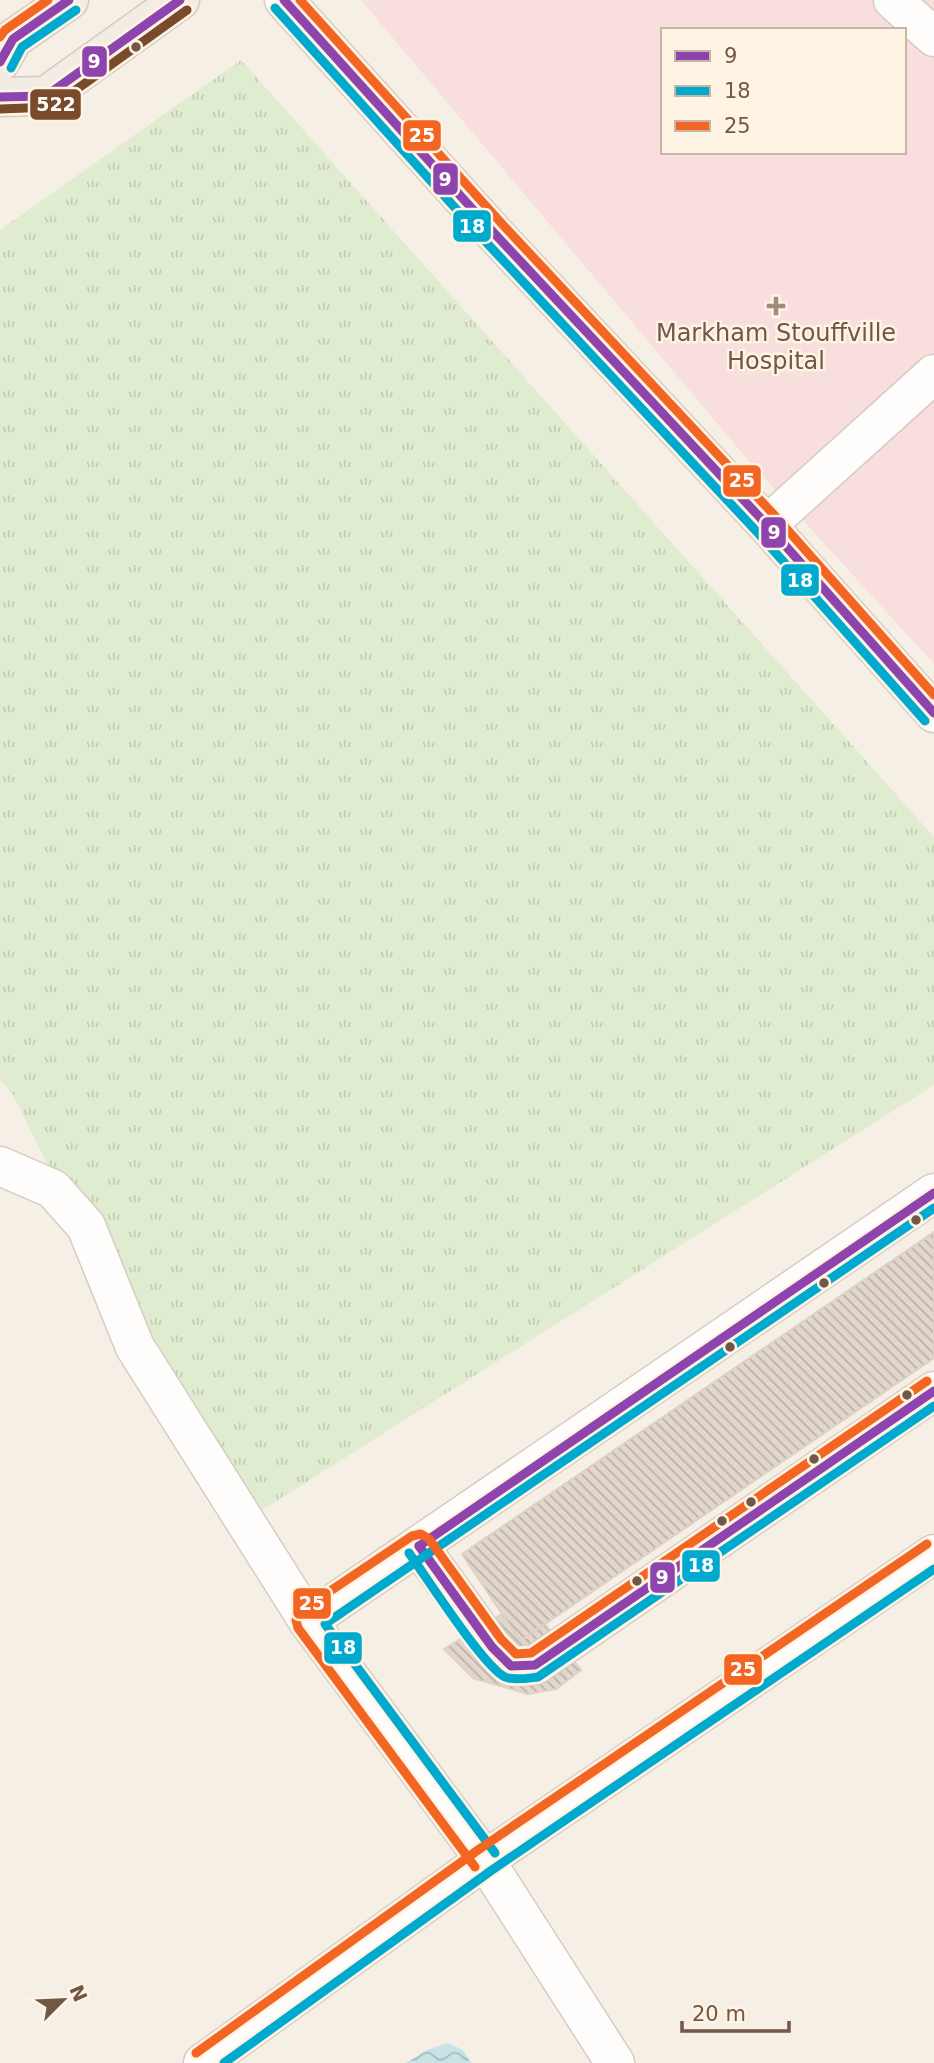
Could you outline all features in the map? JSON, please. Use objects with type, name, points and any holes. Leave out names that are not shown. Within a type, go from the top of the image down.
[{"type":"main road","points":[[0,62],[13,39],[69,0]]},
{"type":"main road","points":[[0,97],[46,96],[180,0]]},
{"type":"lane","points":[[284,0],[494,233],[767,525],[934,713]]},
{"type":"lane","points":[[893,0],[934,37]]},
{"type":"lane","points":[[767,525],[934,374]]},
{"type":"lane","points":[[0,1166],[53,1189],[86,1226],[135,1346],[308,1622],[485,1860],[615,2063]]},
{"type":"lane","points":[[308,1622],[934,1194]]},
{"type":"lane","points":[[419,1546],[492,1647],[512,1666],[535,1665],[934,1391]]},
{"type":"lane","points":[[203,2063],[485,1860],[934,1554]]},
{"type":"shaded area","name":"Markham Stouffville Hospital","points":[[361,0],[934,0],[934,664],[748,460]]},
{"type":"green space","points":[[241,60],[934,837],[934,1085],[229,1531],[13,1095],[0,1079],[0,230]]},
{"type":"water","points":[[448,2043],[463,2050],[471,2063],[406,2063],[427,2050]]},
{"type":"building","points":[[934,1232],[934,1358],[520,1641],[462,1554]]},
{"type":"building","points":[[502,1614],[520,1641],[545,1624],[581,1670],[556,1689],[528,1694],[473,1678],[444,1649]]},
{"type":"transit line","name":"25","points":[[0,37],[5,30],[48,0]]},
{"type":"transit line","name":"9","points":[[0,62],[13,39],[69,0]]},
{"type":"transit line","name":"9","points":[[0,97],[46,96],[180,0]]},
{"type":"transit line","name":"9","points":[[284,0],[494,233],[767,525],[934,713]]},
{"type":"transit line","name":"25","points":[[300,0],[503,225],[776,517],[934,695]]},
{"type":"transit line","name":"18","points":[[275,8],[485,241],[758,533],[925,721]]},
{"type":"transit line","name":"18","points":[[11,68],[22,47],[76,10]]},
{"type":"transit line","name":"522","points":[[0,109],[52,107],[187,10]]},
{"type":"transit line","name":"9","points":[[419,1546],[934,1193]]},
{"type":"transit line","name":"18","points":[[495,1853],[325,1624],[934,1208]]},
{"type":"transit line","name":"25","points":[[475,1867],[298,1628],[296,1620],[299,1612],[412,1536],[421,1534],[429,1539],[501,1639],[516,1654],[531,1653],[927,1381]]},
{"type":"transit line","name":"9","points":[[419,1546],[492,1647],[511,1666],[535,1665],[934,1391]]},
{"type":"transit line","name":"18","points":[[409,1553],[470,1640],[495,1670],[509,1678],[538,1677],[934,1406]]},
{"type":"transit line","name":"25","points":[[196,2053],[478,1850],[927,1544]]},
{"type":"transit line","name":"18","points":[[224,2063],[492,1870],[934,1569]]},
{"type":"place","name":"Markham Stouffville Hospital","points":[[776,306]]}]
